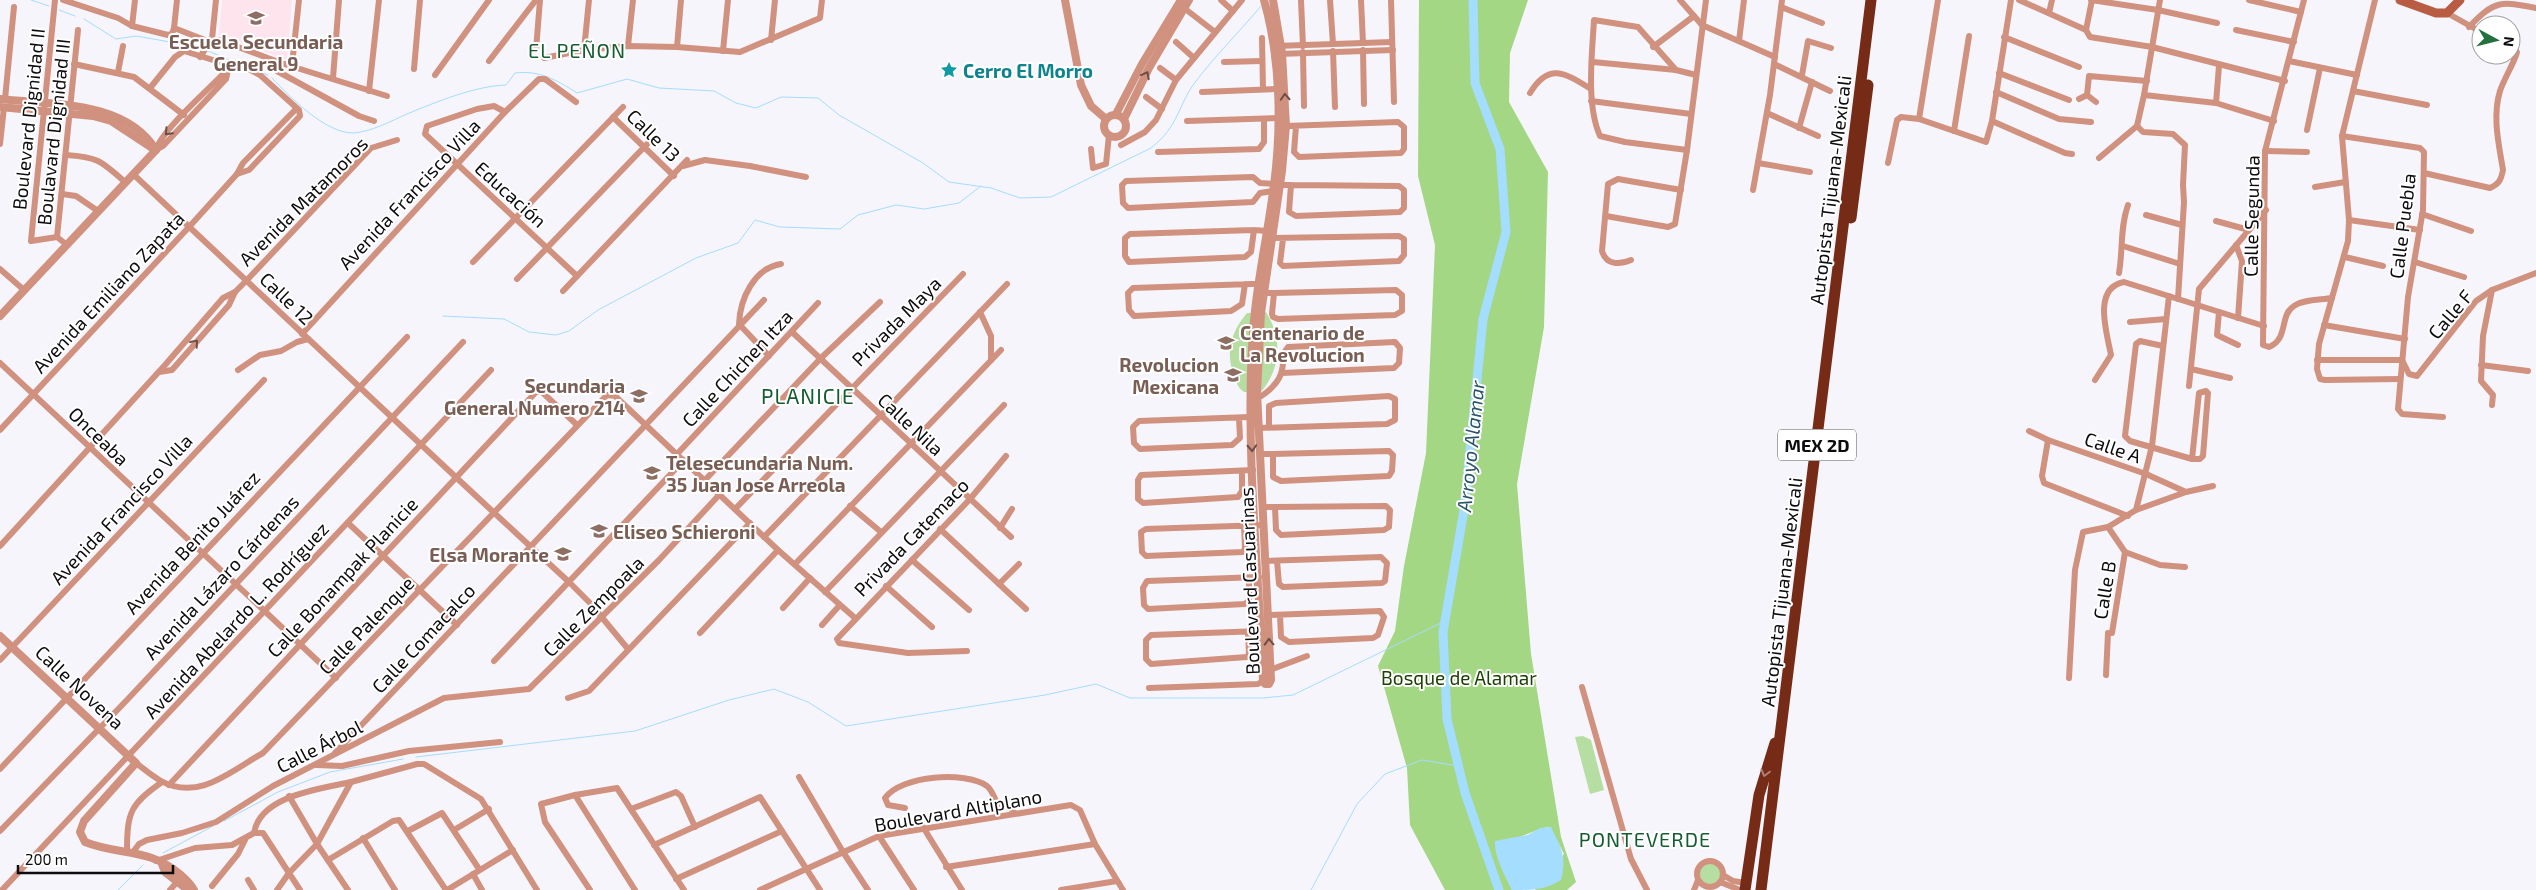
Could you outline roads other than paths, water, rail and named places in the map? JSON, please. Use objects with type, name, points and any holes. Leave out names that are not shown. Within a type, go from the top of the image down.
[{"type":"highway","name":"Autopista Tijuana-Mexicali","points":[[1761,890],[1871,0]]},
{"type":"highway","name":"Autopista Tijuana-Mexicali","points":[[1769,890],[1878,0]]},
{"type":"highway","points":[[1744,888],[1759,795],[1781,727]]},
{"type":"main road","points":[[2400,0],[2436,12],[2447,13],[2455,1]]},
{"type":"street","name":"Boulevard Dignidad II","points":[[55,0],[31,241],[57,237]]},
{"type":"street","points":[[63,0],[81,2],[132,26],[168,35],[172,34],[174,28],[177,0]]},
{"type":"street","points":[[132,26],[135,0]]},
{"type":"street","points":[[203,52],[212,39],[216,0]]},
{"type":"street","points":[[292,66],[299,0]]},
{"type":"street","points":[[332,78],[339,0]]},
{"type":"street","points":[[368,91],[379,0]]},
{"type":"street","points":[[414,69],[420,0]]},
{"type":"street","points":[[435,75],[488,0]]},
{"type":"street","points":[[488,61],[536,0]]},
{"type":"street","points":[[536,50],[540,0]]},
{"type":"street","points":[[584,50],[589,0]]},
{"type":"street","points":[[628,46],[633,0]]},
{"type":"street","points":[[677,47],[682,0]]},
{"type":"street","points":[[723,52],[728,0]]},
{"type":"street","points":[[771,40],[775,0]]},
{"type":"street","points":[[544,58],[584,50],[628,46],[677,47],[740,52],[820,18],[822,0]]},
{"type":"street","points":[[1065,0],[1081,85],[1091,106],[1106,120]]},
{"type":"street","points":[[1116,114],[1124,118],[1127,125],[1124,134],[1116,137],[1109,135],[1104,128],[1106,120],[1116,114],[1142,64],[1181,0]]},
{"type":"street","points":[[1124,118],[1149,68],[1189,0]]},
{"type":"street","points":[[1221,0],[1233,11]]},
{"type":"street","points":[[1121,145],[1145,132],[1156,120],[1176,80],[1242,0]]},
{"type":"street","name":"Boulevard Casuarinas","points":[[1264,0],[1274,26]]},
{"type":"street","name":"Boulevard Casuarinas","points":[[1273,0],[1274,26],[1278,50],[1286,126],[1276,187],[1266,230],[1251,350],[1254,399],[1264,507],[1260,525],[1259,577],[1263,681],[1266,684],[1270,682],[1266,561],[1260,525],[1253,470],[1250,417],[1254,399],[1276,187],[1278,50]]},
{"type":"street","points":[[1301,0],[1304,106]]},
{"type":"street","points":[[1330,0],[1336,107]]},
{"type":"street","points":[[1361,0],[1363,43]]},
{"type":"street","points":[[1391,0],[1394,102]]},
{"type":"street","points":[[1680,0],[1702,25],[1739,41],[1830,91]]},
{"type":"street","points":[[1606,216],[1672,227],[1676,220],[1706,0]]},
{"type":"street","points":[[1739,41],[1744,0]]},
{"type":"street","points":[[1919,119],[1938,0]]},
{"type":"street","points":[[1888,163],[1897,120],[1901,117],[1919,119],[1986,142],[1992,121],[2011,0]]},
{"type":"street","points":[[2019,0],[2086,32],[2285,81]]},
{"type":"street","points":[[2049,13],[2052,0]]},
{"type":"street","points":[[2086,32],[2092,0],[2158,10],[2217,23]]},
{"type":"street","points":[[2099,158],[2137,126],[2147,81],[2160,0]]},
{"type":"street","points":[[2248,0],[2301,12]]},
{"type":"street","name":"Calle Segunda","points":[[2304,0],[2285,81],[2265,151],[2264,346],[2272,346],[2279,341],[2292,307],[2299,303],[2332,298]]},
{"type":"street","points":[[2375,0],[2342,136],[2349,220],[2345,257],[2324,325],[2317,360],[2320,378],[2336,382],[2400,380]]},
{"type":"street","points":[[2447,13],[2469,27],[2495,3],[2502,1],[2536,8]]},
{"type":"street","points":[[1753,190],[1767,113],[1782,3],[1822,23]]},
{"type":"street","points":[[0,144],[2,103],[14,6]]},
{"type":"street","points":[[1184,8],[1215,32]]},
{"type":"street","points":[[1653,47],[1694,16]]},
{"type":"street","points":[[1676,70],[1653,47],[1638,27],[1594,20],[1591,101],[1593,121],[1600,136],[1625,142],[1687,150]]},
{"type":"street","points":[[174,28],[205,40],[212,39],[284,64],[388,96]]},
{"type":"street","name":"Boulavard Dignidad III","points":[[57,237],[78,30]]},
{"type":"street","points":[[2236,30],[2294,42]]},
{"type":"street","points":[[1954,131],[1969,36]]},
{"type":"street","points":[[2004,37],[2079,67]]},
{"type":"street","points":[[1262,38],[1263,89]]},
{"type":"street","points":[[1802,75],[1808,41],[1831,48]]},
{"type":"street","points":[[1176,42],[1194,58]]},
{"type":"street","points":[[1333,48],[1363,43],[1392,42]]},
{"type":"street","points":[[118,72],[123,46]]},
{"type":"street","points":[[1278,50],[1333,48],[1392,50]]},
{"type":"street","points":[[1363,50],[1364,104]]},
{"type":"street","points":[[0,316],[125,182],[156,150],[163,146],[226,79],[229,65],[203,52],[179,53],[150,88]]},
{"type":"street","points":[[1224,62],[1262,61]]},
{"type":"street","points":[[2289,61],[2357,75]]},
{"type":"street","points":[[1593,62],[1676,70],[1696,75]]},
{"type":"street","points":[[74,64],[134,77],[184,115]]},
{"type":"street","points":[[284,64],[277,71],[359,116],[374,121]]},
{"type":"street","name":"Avenida Emiliano Zapata","points":[[0,430],[189,227],[237,174],[243,163],[298,110],[260,75],[243,66],[229,65]]},
{"type":"street","points":[[2424,173],[2490,188],[2497,185],[2502,179],[2496,116],[2500,91],[2510,65]]},
{"type":"street","points":[[2216,103],[2219,66]]},
{"type":"street","points":[[1160,68],[1176,80]]},
{"type":"street","points":[[2307,130],[2320,68]]},
{"type":"street","points":[[1530,93],[1544,75],[1552,72],[1561,74],[1591,89]]},
{"type":"street","points":[[1999,73],[2069,100]]},
{"type":"street","points":[[156,150],[158,142],[222,75],[227,74]]},
{"type":"street","points":[[2086,95],[2089,76],[2147,81]]},
{"type":"street","name":"Avenida Francisco Villa","points":[[238,370],[260,355],[281,351],[305,337],[456,165],[505,112],[541,78],[576,102]]},
{"type":"street","points":[[1799,128],[1812,82]]},
{"type":"street","points":[[1202,92],[1276,89]]},
{"type":"street","points":[[2353,91],[2427,106]]},
{"type":"street","points":[[1996,92],[2059,119],[2091,122]]},
{"type":"street","points":[[2079,99],[2086,95]]},
{"type":"street","points":[[2086,95],[2096,102]]},
{"type":"street","points":[[2144,95],[2216,103],[2274,121]]},
{"type":"street","points":[[1146,97],[1162,109]]},
{"type":"street","points":[[1591,101],[1691,114]]},
{"type":"street","points":[[2,103],[70,110],[111,121],[122,126],[146,146],[156,150]]},
{"type":"street","name":"Educación","points":[[505,112],[494,106],[476,109],[427,126],[425,134],[577,276]]},
{"type":"street","points":[[473,262],[623,107]]},
{"type":"street","points":[[1767,113],[1818,136]]},
{"type":"street","name":"Calle 13","points":[[613,117],[674,176]]},
{"type":"street","points":[[1188,121],[1277,118]]},
{"type":"street","points":[[1158,152],[1259,149],[1264,142],[1264,119]]},
{"type":"street","points":[[1992,121],[2065,153],[2072,154]]},
{"type":"street","points":[[1286,126],[1398,122],[1404,127],[1404,149],[1401,153],[1299,157],[1294,152],[1296,126]]},
{"type":"street","points":[[2137,126],[2143,132],[2173,134],[2185,145],[2184,202],[2178,299]]},
{"type":"street","points":[[1091,149],[1093,168],[1107,163],[1109,135]]},
{"type":"street","name":"Calle Puebla","points":[[2342,136],[2422,149],[2424,173],[2422,214],[2408,297],[2398,409],[2402,414],[2442,416]]},
{"type":"street","name":"Avenida Matamoros","points":[[0,546],[223,298],[235,292],[247,280],[371,148],[397,140]]},
{"type":"street","points":[[517,279],[645,149],[651,140]]},
{"type":"street","points":[[2265,151],[2307,152]]},
{"type":"street","points":[[66,155],[90,157],[102,162],[125,182]]},
{"type":"street","points":[[563,291],[688,160]]},
{"type":"street","points":[[682,166],[706,160],[806,177]]},
{"type":"street","points":[[1758,163],[1810,172]]},
{"type":"street","name":"Calle 12","points":[[133,174],[247,280],[358,388],[421,443],[568,582],[602,617],[628,649]]},
{"type":"street","points":[[1276,187],[1260,183],[1253,177],[1126,181],[1122,185],[1122,194],[1123,203],[1128,208],[1253,202],[1260,192],[1291,185],[1399,186],[1404,190],[1404,208],[1400,212],[1296,216],[1289,212],[1291,185]]},
{"type":"street","points":[[1631,260],[1616,264],[1603,256],[1608,184],[1618,179],[1681,190]]},
{"type":"street","points":[[2315,187],[2345,182]]},
{"type":"street","points":[[62,194],[76,196],[98,211]]},
{"type":"street","points":[[2119,273],[2123,246],[2122,225],[2128,205]]},
{"type":"street","points":[[2189,386],[2196,296],[2203,282],[2266,210]]},
{"type":"street","points":[[2422,214],[2471,231]]},
{"type":"street","points":[[2146,215],[2182,225]]},
{"type":"street","points":[[2349,220],[2420,230]]},
{"type":"street","points":[[2216,221],[2249,230]]},
{"type":"street","points":[[1254,230],[1251,252],[1245,257],[1129,262],[1125,256],[1125,238],[1130,234],[1254,230],[1266,230]]},
{"type":"street","points":[[1272,238],[1399,236],[1404,238],[1404,255],[1399,261],[1283,266],[1280,263],[1283,239]]},
{"type":"street","points":[[57,237],[67,245]]},
{"type":"street","points":[[2236,245],[2241,252],[2242,261],[2238,318]]},
{"type":"street","points":[[2123,246],[2180,264]]},
{"type":"street","points":[[2345,257],[2383,266]]},
{"type":"street","points":[[2415,262],[2464,277]]},
{"type":"street","points":[[769,356],[739,324],[743,302],[755,278],[770,265],[781,264]]},
{"type":"street","points":[[0,269],[24,290]]},
{"type":"street","name":"Calle F","points":[[2402,360],[2409,374],[2417,376],[2470,306],[2492,290],[2536,273]]},
{"type":"street","name":"Privada Maya","points":[[736,509],[850,388],[963,274]]},
{"type":"street","points":[[2095,380],[2111,355],[2104,302],[2109,289],[2124,282],[2264,326]]},
{"type":"street","points":[[764,537],[1007,284]]},
{"type":"street","points":[[1245,284],[1242,304],[1231,311],[1134,316],[1129,310],[1128,293],[1133,288],[1245,284],[1258,284]]},
{"type":"street","points":[[1264,293],[1396,290],[1402,295],[1402,310],[1395,315],[1278,319],[1273,317],[1272,314],[1274,293]]},
{"type":"street","points":[[2492,290],[2483,336],[2481,365],[2481,381],[2493,395],[2492,405]]},
{"type":"street","name":"Avenida Matamoros","points":[[158,372],[172,370],[229,305],[235,292]]},
{"type":"street","points":[[2136,510],[2152,446],[2159,400],[2169,296]]},
{"type":"street","name":"Calle Comacalco","points":[[332,757],[530,546],[647,425],[739,324],[764,300]]},
{"type":"street","points":[[705,480],[820,360],[880,302]]},
{"type":"street","name":"Calle Chichen Itza","points":[[678,453],[818,303]]},
{"type":"street","points":[[980,312],[991,336],[991,361]]},
{"type":"street","points":[[2219,312],[2217,335],[2238,345]]},
{"type":"street","points":[[2130,322],[2166,319]]},
{"type":"street","points":[[2324,325],[2405,339]]},
{"type":"street","name":"Calle Nila","points":[[792,332],[1011,537]]},
{"type":"street","name":"Avenida Benito Juárez","points":[[0,769],[407,337]]},
{"type":"street","name":"Avenida Lázaro Cárdenas","points":[[0,831],[463,342]]},
{"type":"street","points":[[1254,399],[1269,390],[1282,373],[1285,350],[1292,346],[1395,342],[1400,348],[1399,364],[1394,368],[1282,373]]},
{"type":"street","points":[[2163,346],[2138,342],[2125,436],[2127,439],[2192,459],[2200,459],[2203,456],[2208,393],[2206,391],[2199,393],[2192,459]]},
{"type":"street","points":[[795,564],[910,442],[1001,350]]},
{"type":"street","points":[[176,352],[183,357]]},
{"type":"street","points":[[2317,360],[2402,360]]},
{"type":"street","name":"Onceaba","points":[[0,363],[147,503],[235,582],[299,645],[336,678]]},
{"type":"street","points":[[2481,365],[2528,371]]},
{"type":"street","points":[[2191,369],[2230,378]]},
{"type":"street","name":"Avenida Abelardo L. Rodríguez","points":[[2,890],[265,612],[490,370]]},
{"type":"street","name":"Avenida Francisco Villa","points":[[0,660],[264,380]]},
{"type":"street","name":"Calle Bonampak Planicie","points":[[130,851],[128,826],[135,804],[165,783],[299,645],[539,391],[577,425]]},
{"type":"street","name":"Calle Palenque","points":[[165,783],[183,787],[206,786],[263,753],[605,396],[610,394],[647,425]]},
{"type":"street","points":[[1258,428],[1270,428],[1387,424],[1395,420],[1396,399],[1389,396],[1276,404],[1270,406],[1270,428]]},
{"type":"street","points":[[825,592],[1004,405]]},
{"type":"street","points":[[1239,418],[1240,438],[1232,445],[1140,449],[1134,443],[1133,427],[1139,421],[1250,417]]},
{"type":"street","points":[[647,425],[778,550],[839,606],[855,618]]},
{"type":"street","name":"Calle A","points":[[2029,431],[2048,440],[2146,474],[2186,492]]},
{"type":"street","points":[[2048,440],[2042,476],[2044,483],[2128,516]]},
{"type":"street","points":[[1260,454],[1389,450],[1393,455],[1392,471],[1389,476],[1280,481],[1272,477],[1272,454]]},
{"type":"street","name":"Privada Catemaco","points":[[967,651],[908,653],[839,643],[837,639],[970,499],[1006,456]]},
{"type":"street","points":[[494,661],[684,460]]},
{"type":"street","points":[[1242,471],[1242,491],[1238,497],[1143,502],[1138,499],[1138,480],[1140,475],[1253,470]]},
{"type":"street","points":[[2069,678],[2070,632],[2075,570],[2081,536],[2086,531],[2108,527],[2136,510],[2186,492],[2213,486]]},
{"type":"street","name":"Calle Zempoala","points":[[526,691],[546,674],[720,494]]},
{"type":"street","points":[[850,506],[881,532]]},
{"type":"street","points":[[1264,507],[1386,506],[1390,510],[1389,527],[1384,530],[1281,535],[1276,530],[1275,507]]},
{"type":"street","points":[[1000,528],[1012,509]]},
{"type":"street","points":[[568,698],[589,691],[750,522]]},
{"type":"street","points":[[348,523],[457,625]]},
{"type":"street","points":[[1244,526],[1245,548],[1243,552],[1146,556],[1142,552],[1142,532],[1146,529],[1260,525]]},
{"type":"street","name":"Calle B","points":[[2108,527],[2125,552],[2160,565],[2186,568]]},
{"type":"street","points":[[940,529],[1026,609]]},
{"type":"street","points":[[700,633],[778,550]]},
{"type":"street","name":"Calle B","points":[[2106,675],[2110,633],[2125,552]]},
{"type":"street","points":[[1266,561],[1382,557],[1387,563],[1385,581],[1382,583],[1283,587],[1279,584],[1278,561]]},
{"type":"street","points":[[912,560],[970,610]]},
{"type":"street","points":[[999,584],[1019,564]]},
{"type":"street","points":[[1248,578],[1249,600],[1245,604],[1148,609],[1144,605],[1143,588],[1147,581],[1259,577]]},
{"type":"street","points":[[782,608],[810,578]]},
{"type":"street","points":[[886,586],[932,628]]},
{"type":"street","points":[[822,625],[839,606]]},
{"type":"street","points":[[1268,615],[1380,611],[1384,617],[1378,635],[1373,638],[1289,642],[1281,637],[1280,615]]},
{"type":"street","points":[[1248,632],[1249,654],[1247,657],[1151,664],[1146,659],[1146,640],[1151,634],[1261,631]]},
{"type":"street","name":"Calle Novena","points":[[0,636],[68,697],[136,763]]},
{"type":"street","points":[[1270,670],[1307,656]]},
{"type":"street","points":[[1149,688],[1258,684],[1263,681]]},
{"type":"street","points":[[1582,687],[1631,859],[1648,890]]},
{"type":"street","name":"Calle Árbol","points":[[130,851],[138,844],[147,840],[182,833],[216,822],[273,786],[444,698],[526,691]]},
{"type":"street","points":[[314,765],[342,766],[409,751],[500,742]]},
{"type":"street","points":[[409,751],[410,764]]},
{"type":"street","points":[[165,783],[136,763],[88,816],[80,832],[86,842],[91,844],[130,851],[170,866],[194,890]]},
{"type":"street","points":[[257,833],[256,825],[282,798],[351,782],[410,764],[424,764],[481,799],[489,809],[537,890]]},
{"type":"street","points":[[799,777],[843,852],[868,890]]},
{"type":"street","points":[[905,808],[888,805],[885,798],[909,782],[946,778],[979,782],[991,790],[997,803],[1007,805],[1015,813]]},
{"type":"street","points":[[277,890],[289,873],[317,844],[351,782]]},
{"type":"street","points":[[590,890],[544,820],[541,807],[545,801],[617,788],[684,890]]},
{"type":"street","points":[[631,809],[676,792],[680,796],[695,827]]},
{"type":"street","points":[[575,795],[635,890]]},
{"type":"street","points":[[289,796],[317,844],[348,890]]},
{"type":"street","points":[[654,845],[761,798],[820,890]]},
{"type":"street","name":"Boulevard Altiplano","points":[[760,890],[879,836],[1071,805],[1080,810],[1095,844],[1123,890]]},
{"type":"street","points":[[454,830],[489,809]]},
{"type":"street","points":[[408,831],[441,813],[479,870]]},
{"type":"street","points":[[328,860],[396,820],[401,822],[408,831],[447,890],[513,850]]},
{"type":"street","points":[[923,828],[962,890]]},
{"type":"street","points":[[676,879],[782,831]]},
{"type":"street","points":[[159,862],[195,848],[232,845],[257,833],[265,834],[300,890]]},
{"type":"street","points":[[879,836],[914,890]]},
{"type":"street","points":[[363,838],[395,890]]},
{"type":"street","points":[[212,886],[238,854],[246,839]]},
{"type":"street","points":[[946,866],[1095,844]]},
{"type":"street","points":[[1694,890],[1698,880],[1698,868],[1708,860],[1719,864],[1723,875],[1744,888]]},
{"type":"street","points":[[159,862],[166,872],[188,890]]},
{"type":"street","points":[[473,874],[482,890]]},
{"type":"street","points":[[1698,880],[1706,889],[1720,882],[1723,875]]},
{"type":"street","points":[[248,880],[254,890]]},
{"type":"street","points":[[1062,890],[1117,881]]},
{"type":"street","points":[[170,890],[177,882]]},
{"type":"street","points":[[1720,882],[1744,888]]},
{"type":"water","points":[[1551,827],[1562,852],[1563,871],[1561,880],[1544,888],[1512,890],[1498,860],[1495,841],[1528,835],[1540,828]]},
{"type":"waterway","points":[[31,0],[49,6]]},
{"type":"waterway","name":"Arroyo Alamar","points":[[1473,0],[1475,83],[1500,149],[1506,232],[1483,319],[1464,510],[1443,632],[1447,719],[1465,793],[1499,890]]},
{"type":"waterway","points":[[272,78],[298,104],[320,121],[331,127],[353,133],[374,128],[456,95],[482,88],[506,85],[515,73],[524,72],[548,77],[577,93],[627,79],[659,88],[714,91],[736,103],[756,108],[781,97],[818,98],[839,115],[923,163],[949,182],[991,188],[1020,198],[1051,197],[1151,148],[1160,140],[1173,123],[1196,81],[1262,5]]},
{"type":"waterway","points":[[59,10],[75,16]]},
{"type":"waterway","points":[[84,19],[116,39],[136,36],[199,47]]},
{"type":"waterway","points":[[208,51],[237,63]]},
{"type":"waterway","points":[[262,73],[268,75]]},
{"type":"waterway","points":[[443,316],[504,319],[529,332],[556,335],[569,331],[598,310],[696,258],[738,243],[755,220],[780,227],[840,229],[858,215],[896,205],[924,209],[959,203],[981,186]]},
{"type":"waterway","points":[[416,757],[635,731],[729,700],[774,689],[808,702],[846,726],[1045,695],[1096,684],[1130,698],[1263,698],[1293,695],[1445,621]]},
{"type":"waterway","points":[[224,821],[278,792],[330,772],[403,759]]},
{"type":"waterway","points":[[1311,890],[1357,804],[1385,774],[1422,760],[1458,766]]},
{"type":"waterway","points":[[163,853],[213,826]]},
{"type":"waterway","points":[[118,890],[143,865]]},
{"type":"place","name":"Escuela Secundaria General 9","points":[[256,18]]},
{"type":"place","name":"Cerro El Morro","points":[[949,70]]},
{"type":"place","name":"Centenario de La Revolucion","points":[[1226,343]]},
{"type":"place","name":"Revolucion Mexicana","points":[[1233,375]]},
{"type":"place","name":"Secundaria General Numero 214","points":[[639,396]]},
{"type":"place","name":"Telesecundaria Num. 35 Juan Jose Arreola","points":[[652,473]]},
{"type":"place","name":"Eliseo Schieroni","points":[[599,531]]},
{"type":"place","name":"Elsa Morante","points":[[563,554]]},
{"type":"district","name":"EL PEÑON","points":[[577,50]]},
{"type":"district","name":"PLANICIE","points":[[808,395]]},
{"type":"district","name":"PONTEVERDE","points":[[1645,839]]},
{"type":"park label","name":"Bosque de Alamar","points":[[1459,677]]}]
